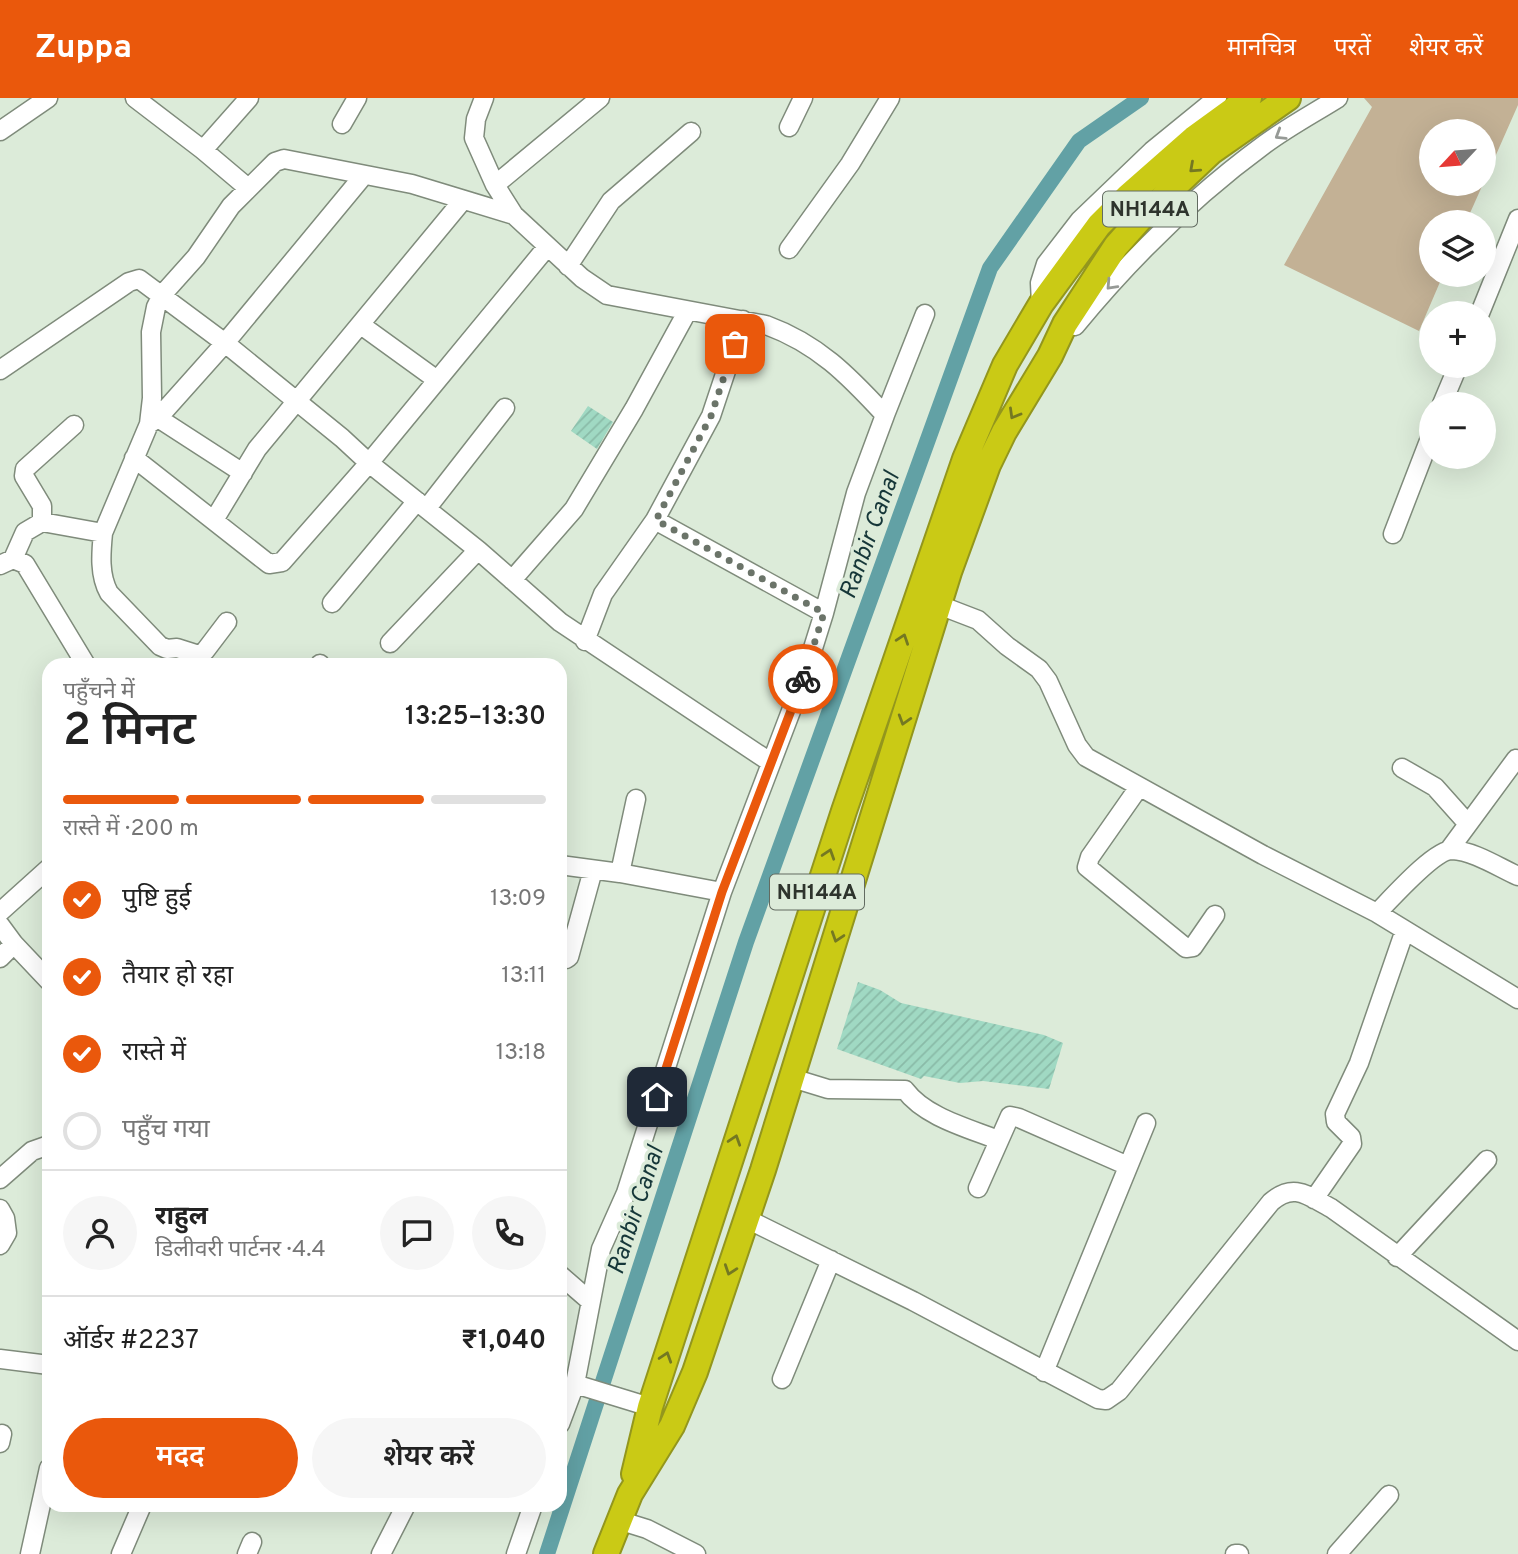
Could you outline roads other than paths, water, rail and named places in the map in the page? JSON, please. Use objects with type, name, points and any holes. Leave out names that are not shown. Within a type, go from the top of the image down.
[{"type":"highway","name":"NH144A","points":[[606,1554],[630,1494],[650,1408],[844,811],[965,459],[1005,365],[1041,304],[1099,225],[1194,138],[1249,98]]},
{"type":"highway","name":"NH144A","points":[[1050,356],[1065,324],[1094,278],[1116,246],[1140,219],[1212,152],[1288,98]]},
{"type":"highway","points":[[630,1494],[683,1404],[747,1219],[971,508],[1004,432],[1050,356]]},
{"type":"street","points":[[0,131],[48,98]]},
{"type":"street","points":[[135,98],[247,188]]},
{"type":"street","points":[[203,150],[249,98]]},
{"type":"street","points":[[342,124],[357,98]]},
{"type":"street","points":[[484,98],[476,119],[474,138],[477,149],[513,215],[595,288],[607,295],[766,325],[805,342],[845,372],[885,415]]},
{"type":"street","points":[[495,184],[600,98]]},
{"type":"street","points":[[789,127],[803,98]]},
{"type":"street","points":[[789,249],[838,182],[890,98]]},
{"type":"street","points":[[1041,304],[1040,283],[1046,264],[1080,220],[1152,151],[1217,98]]},
{"type":"street","points":[[1050,356],[1097,300],[1191,204],[1266,143],[1338,98]]},
{"type":"street","points":[[568,266],[611,201],[691,132]]},
{"type":"street","points":[[243,472],[154,421],[152,319],[162,296],[196,257],[231,206],[247,188],[275,162],[284,159],[412,184],[513,215]]},
{"type":"street","points":[[228,622],[199,655],[177,648],[167,649],[154,640],[105,586],[102,578],[103,533],[134,458],[154,421],[225,343],[364,175]]},
{"type":"street","points":[[214,520],[257,449],[463,200]]},
{"type":"street","points":[[1485,301],[1518,219]]},
{"type":"street","points":[[134,458],[269,564],[282,562],[369,463],[547,247]]},
{"type":"street","points":[[0,370],[129,282],[139,279],[225,343],[478,550],[560,622],[770,762]]},
{"type":"street","points":[[512,580],[574,509],[634,409],[687,312]]},
{"type":"street","points":[[567,1412],[583,1386],[590,1301],[601,1249],[626,1193],[722,892],[804,677],[856,493],[925,314]]},
{"type":"street","points":[[585,640],[603,593],[656,520],[711,416],[743,320]]},
{"type":"street","points":[[361,325],[437,380]]},
{"type":"street","points":[[332,603],[505,408]]},
{"type":"street","points":[[42,522],[42,506],[26,480],[25,469],[74,425]]},
{"type":"street","points":[[1392,534],[1419,466]]},
{"type":"street","points":[[656,520],[824,613]]},
{"type":"street","points":[[82,658],[25,564],[7,562],[25,532],[42,522],[103,533]]},
{"type":"street","points":[[390,643],[478,550]]},
{"type":"street","points":[[939,605],[978,620],[1007,646],[1039,669],[1048,681],[1082,752],[1139,787],[1263,855],[1377,913],[1518,999]]},
{"type":"street","points":[[161,658],[167,649]]},
{"type":"street","points":[[1377,913],[1431,862],[1449,850],[1517,759]]},
{"type":"street","points":[[1402,768],[1435,787],[1468,824]]},
{"type":"street","points":[[1139,787],[1090,857],[1087,867],[1186,948],[1193,947],[1215,915]]},
{"type":"street","points":[[620,873],[636,799]]},
{"type":"street","points":[[1449,850],[1476,857],[1518,876]]},
{"type":"street","points":[[567,866],[722,892]]},
{"type":"street","points":[[567,958],[593,870]]},
{"type":"street","points":[[0,912],[42,874]]},
{"type":"street","points":[[0,925],[42,974]]},
{"type":"street","points":[[1314,1199],[1352,1144],[1351,1137],[1336,1122],[1335,1114],[1359,1063],[1405,930]]},
{"type":"street","points":[[0,958],[14,944]]},
{"type":"street","points":[[792,1077],[828,1089],[905,1090],[911,1099],[928,1110],[998,1140]]},
{"type":"street","points":[[978,1188],[1008,1118],[1014,1116],[1128,1166]]},
{"type":"street","points":[[1044,1371],[1146,1123]]},
{"type":"street","points":[[0,1179],[32,1151],[42,1147]]},
{"type":"street","points":[[1397,1257],[1487,1160]]},
{"type":"street","points":[[747,1219],[913,1301],[1098,1399],[1111,1398],[1271,1202],[1294,1191],[1331,1208],[1518,1341]]},
{"type":"street","points":[[0,1209],[5,1218],[7,1233],[0,1245]]},
{"type":"street","points":[[782,1379],[831,1261]]},
{"type":"street","points":[[567,1281],[590,1301]]},
{"type":"street","points":[[0,1359],[42,1364]]},
{"type":"street","points":[[583,1386],[650,1408]]},
{"type":"street","points":[[1337,1554],[1389,1496]]},
{"type":"street","points":[[30,1554],[42,1500]]},
{"type":"street","points":[[121,1554],[139,1512]]},
{"type":"street","points":[[381,1554],[402,1512]]},
{"type":"street","points":[[516,1554],[531,1512]]},
{"type":"street","points":[[618,1520],[647,1529],[696,1554]]},
{"type":"waterway","name":"Ranbir Canal","points":[[567,1492],[746,942],[990,268],[1079,141],[1141,98]]},
{"type":"waterway","name":"Ranbir Canal","points":[[547,1554],[561,1512]]}]
